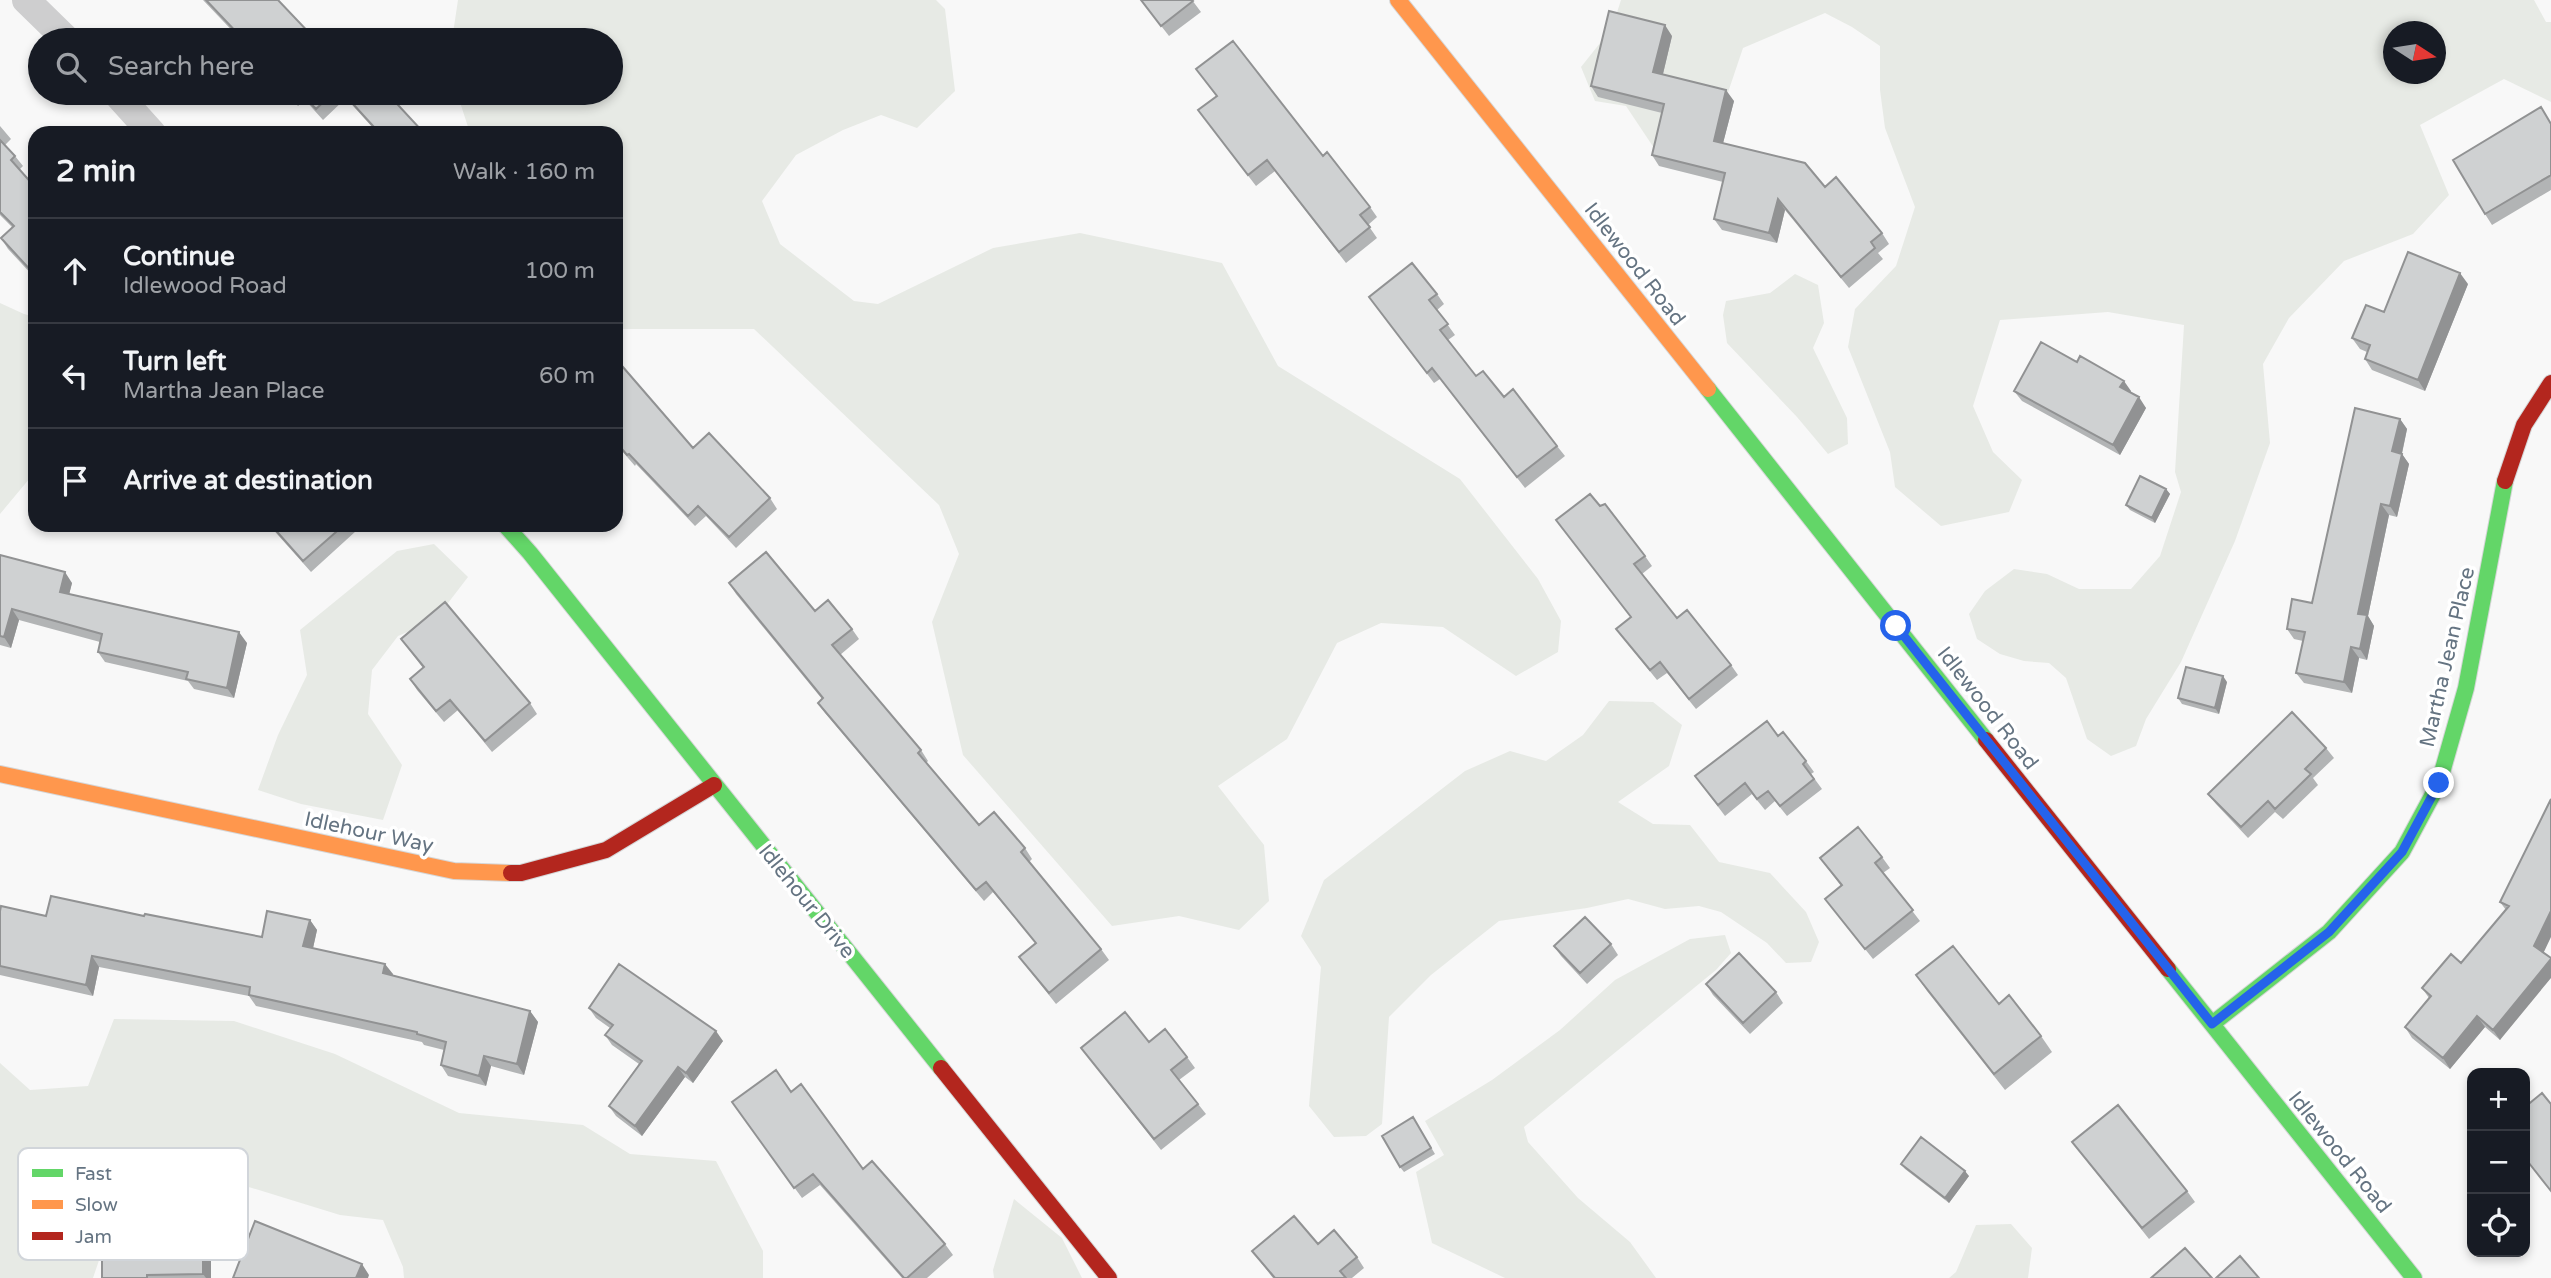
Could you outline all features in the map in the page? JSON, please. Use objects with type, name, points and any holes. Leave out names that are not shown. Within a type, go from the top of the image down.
[{"type":"street","points":[[26,0],[55,28]]},
{"type":"street","name":"Idlewood Road","points":[[1398,0],[2414,1278]]},
{"type":"street","points":[[127,105],[146,126]]},
{"type":"street","name":"Martha Jean Place","points":[[2212,1024],[2329,932],[2402,852],[2439,783],[2466,688],[2507,470],[2524,425],[2551,383]]},
{"type":"street","name":"Idlehour Drive","points":[[511,532],[1109,1278]]},
{"type":"street","name":"Idlehour Way","points":[[0,775],[454,871],[521,873],[606,850],[714,785]]},
{"type":"shaded area","points":[[458,0],[936,0],[945,9],[955,91],[917,128],[881,115],[843,130],[796,155],[762,201],[780,244],[854,301],[878,304],[993,248],[1080,233],[1222,263],[1278,366],[1460,479],[1538,579],[1561,621],[1558,652],[1516,676],[1443,627],[1381,623],[1337,643],[1287,739],[1218,786],[1264,845],[1269,901],[1239,930],[1179,916],[1112,926],[963,755],[932,622],[959,554],[939,505],[754,329],[623,329],[623,126],[468,126],[461,105],[623,105],[623,28],[454,28]]},
{"type":"shaded area","points":[[1621,0],[2534,0],[2546,22],[2551,22],[2551,102],[2504,79],[2420,125],[2449,195],[2413,234],[2344,261],[2289,318],[2263,364],[2270,443],[2235,541],[2181,662],[2146,719],[2136,746],[2111,756],[2087,739],[2066,678],[2049,663],[2024,661],[2000,654],[1977,639],[1969,614],[1985,591],[2014,569],[2047,574],[2079,589],[2131,589],[2160,556],[2181,492],[2175,472],[2184,325],[2108,312],[2000,320],[1973,406],[1993,452],[2022,480],[2009,512],[1941,526],[1895,487],[1890,452],[1848,347],[1855,309],[1896,266],[1915,207],[1885,128],[1880,90],[1880,46],[1825,13],[1743,48],[1719,119],[1660,157],[1626,106],[1595,101],[1581,67],[1612,28]]},
{"type":"shaded area","points":[[1795,274],[1818,285],[1824,323],[1813,348],[1847,418],[1848,444],[1828,454],[1727,343],[1723,315],[1726,301],[1770,293]]},
{"type":"shaded area","points":[[0,303],[28,315],[28,480],[0,514]]},
{"type":"shaded area","points":[[434,544],[468,577],[435,620],[398,636],[372,670],[368,714],[402,765],[383,820],[301,804],[258,790],[278,735],[307,675],[300,630],[397,551]]},
{"type":"shaded area","points":[[1609,701],[1653,702],[1682,725],[1669,766],[1618,802],[1653,824],[1690,825],[1719,862],[1770,873],[1806,912],[1819,942],[1811,962],[1786,963],[1767,943],[1721,912],[1699,906],[1665,909],[1628,899],[1499,921],[1431,975],[1389,1017],[1382,1124],[1366,1136],[1334,1137],[1309,1106],[1321,967],[1301,936],[1324,880],[1465,771],[1510,751],[1546,761],[1583,735]]},
{"type":"shaded area","points":[[1725,935],[1731,953],[1716,970],[1524,1127],[1528,1142],[1578,1198],[1630,1242],[1656,1278],[1505,1278],[1432,1243],[1416,1172],[1444,1155],[1425,1121],[1492,1080],[1560,1030],[1615,980],[1690,939]]},
{"type":"shaded area","points":[[114,1019],[234,1021],[335,1054],[459,1113],[583,1125],[630,1154],[716,1161],[763,1251],[763,1278],[404,1278],[403,1267],[383,1220],[340,1215],[248,1187],[248,1148],[18,1148],[18,1260],[99,1260],[93,1278],[0,1278],[0,1063],[30,1090],[88,1086]]},
{"type":"shaded area","points":[[1014,1199],[1062,1238],[1082,1278],[994,1278],[993,1270]]},
{"type":"shaded area","points":[[2011,1224],[2032,1248],[2028,1278],[1949,1278],[1956,1272],[1976,1225]]},
{"type":"building","points":[[206,0],[278,0],[305,28],[233,28]]},
{"type":"building","points":[[1141,0],[1192,0],[1193,1],[1161,26]]},
{"type":"building","points":[[1609,11],[1665,25],[1653,72],[1726,90],[1714,141],[1805,163],[1825,187],[1836,177],[1882,233],[1871,242],[1875,248],[1841,277],[1778,199],[1769,233],[1714,219],[1725,173],[1652,155],[1664,104],[1591,86]]},
{"type":"building","points":[[1233,41],[1323,156],[1327,152],[1370,207],[1360,215],[1370,227],[1339,252],[1267,160],[1248,175],[1198,110],[1217,96],[1196,69]]},
{"type":"building","points":[[354,105],[398,105],[418,126],[373,126]]},
{"type":"building","points":[[2541,107],[2551,124],[2551,175],[2485,214],[2453,160]]},
{"type":"building","points":[[0,140],[15,156],[11,160],[28,179],[28,267],[1,238],[14,226],[0,212]]},
{"type":"building","points":[[2408,252],[2460,273],[2418,380],[2365,359],[2370,345],[2352,338],[2366,305],[2384,312]]},
{"type":"building","points":[[1412,263],[1437,294],[1429,300],[1448,324],[1440,330],[1476,376],[1483,371],[1504,397],[1513,389],[1557,446],[1517,477],[1432,368],[1427,373],[1369,297]]},
{"type":"building","points":[[2041,342],[2077,362],[2080,356],[2124,381],[2120,387],[2139,397],[2113,445],[2014,391]]},
{"type":"building","points":[[623,367],[693,448],[709,433],[770,498],[729,537],[698,506],[688,516],[629,454],[623,450]]},
{"type":"building","points":[[2355,408],[2400,419],[2392,451],[2402,454],[2390,506],[2381,504],[2358,614],[2367,615],[2360,649],[2351,647],[2344,682],[2296,673],[2305,632],[2287,629],[2292,599],[2312,603]]},
{"type":"building","points":[[2140,476],[2166,489],[2152,518],[2126,505]]},
{"type":"building","points":[[1590,494],[1600,506],[1605,504],[1645,556],[1634,564],[1677,618],[1687,610],[1731,665],[1689,699],[1660,662],[1650,670],[1616,629],[1631,617],[1556,520]]},
{"type":"building","points":[[277,532],[336,532],[303,561]]},
{"type":"building","points":[[766,552],[815,611],[828,600],[852,629],[832,645],[921,750],[918,753],[979,825],[994,812],[1025,848],[1021,852],[1101,949],[1049,993],[1019,957],[1036,943],[986,882],[976,890],[818,703],[823,698],[729,583]]},
{"type":"building","points":[[0,555],[65,572],[60,592],[239,632],[227,688],[186,679],[188,672],[98,652],[102,634],[12,609],[4,637],[0,636]]},
{"type":"building","points":[[445,602],[530,703],[485,741],[450,700],[436,711],[410,679],[424,667],[401,639]]},
{"type":"building","points":[[2186,667],[2223,676],[2215,708],[2178,698]]},
{"type":"building","points":[[2292,712],[2326,748],[2305,769],[2311,774],[2275,809],[2268,801],[2241,827],[2208,794]]},
{"type":"building","points":[[1767,721],[1778,736],[1783,732],[1806,761],[1803,764],[1814,779],[1780,806],[1768,791],[1757,799],[1745,783],[1718,805],[1695,776]]},
{"type":"building","points":[[2551,799],[2551,911],[2534,946],[2551,959],[2493,1030],[2477,1016],[2443,1058],[2405,1027],[2431,996],[2422,988],[2451,954],[2461,963],[2509,906],[2500,902]]},
{"type":"building","points":[[1858,827],[1882,857],[1875,863],[1913,910],[1865,949],[1825,899],[1842,885],[1820,858]]},
{"type":"building","points":[[51,896],[262,937],[267,911],[310,920],[303,946],[385,964],[383,973],[530,1011],[517,1064],[484,1056],[479,1076],[441,1065],[446,1042],[417,1032],[249,995],[250,987],[92,956],[86,985],[0,966],[1,906],[46,916]]},
{"type":"building","points":[[1585,917],[1611,944],[1580,973],[1554,946]]},
{"type":"building","points":[[1953,946],[1999,1004],[2009,995],[2041,1036],[1994,1074],[1916,975]]},
{"type":"building","points":[[1739,953],[1776,992],[1743,1023],[1706,984]]},
{"type":"building","points":[[619,964],[716,1031],[686,1073],[678,1067],[635,1126],[609,1106],[642,1061],[605,1035],[613,1025],[589,1008]]},
{"type":"building","points":[[1125,1012],[1149,1042],[1165,1029],[1187,1057],[1171,1070],[1198,1104],[1154,1139],[1081,1048]]},
{"type":"building","points":[[776,1070],[791,1092],[801,1084],[863,1169],[872,1161],[945,1244],[907,1278],[904,1278],[813,1174],[794,1188],[732,1102]]},
{"type":"building","points":[[2542,1093],[2551,1104],[2551,1191],[2530,1164],[2530,1103]]},
{"type":"building","points":[[2118,1105],[2187,1191],[2142,1228],[2072,1142]]},
{"type":"building","points":[[1413,1117],[1431,1148],[1400,1167],[1382,1136]]},
{"type":"building","points":[[1921,1137],[1965,1171],[1945,1198],[1901,1164]]},
{"type":"building","points":[[1294,1216],[1318,1244],[1334,1230],[1357,1257],[1340,1271],[1346,1278],[1275,1278],[1252,1251]]},
{"type":"building","points":[[255,1221],[362,1264],[356,1278],[233,1278],[240,1260],[248,1260],[248,1239]]},
{"type":"building","points":[[2185,1248],[2212,1278],[2151,1278]]},
{"type":"building","points":[[2240,1256],[2259,1278],[2216,1278]]},
{"type":"building","points":[[102,1260],[203,1260],[203,1274],[102,1278]]},
{"type":"traffic: fast","points":[[1708,389],[1986,740]]},
{"type":"traffic: fast","points":[[2212,1024],[2329,932],[2402,852],[2439,783],[2466,688],[2505,481]]},
{"type":"traffic: fast","points":[[511,532],[941,1068]]},
{"type":"traffic: fast","points":[[2168,969],[2414,1278]]},
{"type":"traffic: slow","points":[[1398,0],[1708,389]]},
{"type":"traffic: slow","points":[[0,774],[454,871],[511,873]]},
{"type":"traffic: jam","points":[[2505,481],[2524,425],[2551,383]]},
{"type":"traffic: jam","points":[[1986,740],[2168,969]]},
{"type":"traffic: jam","points":[[511,873],[521,873],[606,850],[714,785]]},
{"type":"traffic: jam","points":[[941,1068],[1109,1278]]},
{"type":"route","points":[[1896,626],[2212,1024],[2329,932],[2402,852],[2439,783]]}]
